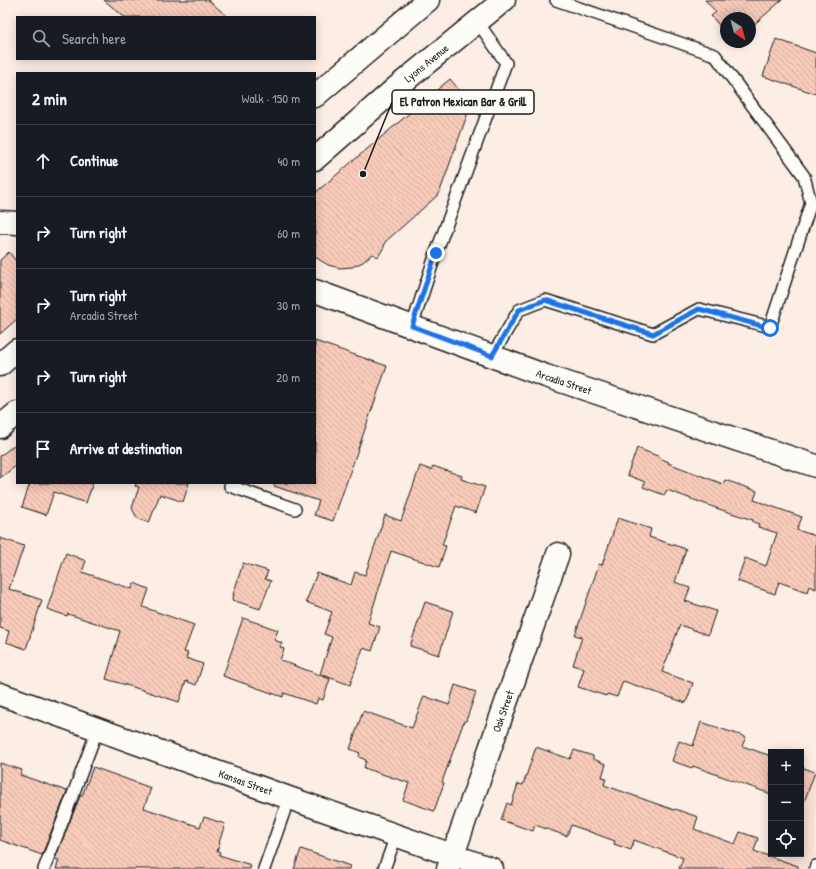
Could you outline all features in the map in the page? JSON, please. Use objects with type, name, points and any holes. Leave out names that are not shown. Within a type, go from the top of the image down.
[{"type":"street","points":[[316,95],[428,0]]},
{"type":"street","name":"Lyons Avenue","points":[[316,158],[397,87],[504,0]]},
{"type":"street","points":[[0,222],[16,223]]},
{"type":"street","name":"Arcadia Street","points":[[316,291],[546,376],[816,466]]},
{"type":"street","points":[[0,364],[16,351]]},
{"type":"street","points":[[0,427],[16,413]]},
{"type":"street","name":"Oak Street","points":[[450,862],[558,554]]},
{"type":"street","name":"Kansas Street","points":[[0,694],[396,836],[450,862],[492,869]]},
{"type":"lane","points":[[492,356],[519,310],[545,300],[653,334],[699,309],[770,328],[811,203],[804,176],[715,55],[556,0]]},
{"type":"lane","points":[[412,326],[436,253],[506,63],[477,22]]},
{"type":"lane","points":[[231,484],[230,486],[295,509]]},
{"type":"lane","points":[[44,869],[98,728]]},
{"type":"lane","points":[[264,869],[289,798]]},
{"type":"lane","points":[[384,869],[396,836]]},
{"type":"shaded area","points":[[816,764],[816,869],[779,869],[783,857],[804,857],[804,798]]},
{"type":"building","points":[[104,0],[208,0],[227,16],[123,16]]},
{"type":"building","points":[[705,0],[782,0],[756,23],[756,12],[720,12],[720,26],[711,16],[716,12]]},
{"type":"building","points":[[776,39],[816,53],[816,94],[763,76]]},
{"type":"building","points":[[450,79],[471,104],[439,194],[385,242],[384,247],[378,257],[372,254],[363,262],[352,267],[340,268],[328,265],[316,258],[316,192]]},
{"type":"building","points":[[9,252],[16,261],[16,320],[0,334],[0,260]]},
{"type":"building","points":[[316,341],[387,366],[333,521],[314,515],[319,501],[274,486],[274,484],[316,484]]},
{"type":"building","points":[[16,444],[16,466],[0,478],[0,456]]},
{"type":"building","points":[[637,448],[660,457],[669,462],[668,463],[723,484],[725,480],[757,491],[754,500],[802,517],[797,530],[816,536],[816,589],[809,586],[807,592],[779,582],[775,594],[737,581],[745,558],[766,566],[777,533],[758,527],[759,524],[753,522],[753,520],[667,490],[664,495],[643,487],[645,482],[627,475]]},
{"type":"building","points":[[420,466],[431,470],[433,466],[462,476],[461,479],[485,487],[476,513],[456,506],[442,545],[446,546],[439,567],[391,551],[368,623],[380,627],[372,651],[363,648],[350,685],[320,674],[332,637],[324,634],[332,612],[306,602],[317,573],[351,585],[355,572],[365,575],[385,515],[401,521]]},
{"type":"building","points":[[30,484],[93,484],[86,503],[54,492],[46,515],[22,507]]},
{"type":"building","points":[[136,484],[189,484],[183,502],[160,494],[149,523],[137,518],[132,508],[139,487],[135,486]]},
{"type":"building","points":[[618,518],[651,529],[649,537],[686,549],[675,582],[690,588],[685,601],[716,611],[708,635],[680,625],[662,672],[693,683],[686,703],[623,681],[617,697],[607,694],[606,696],[578,687],[584,669],[573,665],[582,637],[575,635],[599,564],[602,565]]},
{"type":"building","points":[[0,538],[24,546],[9,589],[42,600],[26,649],[6,642],[9,631],[0,628]]},
{"type":"building","points":[[66,553],[86,561],[82,572],[132,589],[134,583],[149,589],[143,607],[194,625],[184,652],[188,653],[186,658],[203,664],[196,685],[186,681],[179,702],[106,679],[120,631],[68,614],[67,616],[47,609]]},
{"type":"building","points":[[243,563],[268,571],[265,579],[271,581],[260,609],[232,600]]},
{"type":"building","points":[[425,602],[453,611],[439,655],[410,646]]},
{"type":"building","points":[[243,618],[278,630],[274,640],[282,643],[280,647],[284,649],[280,660],[330,679],[323,700],[318,698],[316,704],[284,693],[283,697],[223,676]]},
{"type":"building","points":[[455,685],[476,692],[442,782],[444,783],[434,811],[403,800],[409,783],[364,768],[366,760],[359,757],[360,753],[350,749],[363,711],[412,728],[424,696],[449,705]]},
{"type":"building","points":[[701,722],[746,737],[742,746],[768,755],[768,793],[693,766],[692,768],[672,761],[679,741],[693,746]]},
{"type":"building","points":[[536,747],[570,759],[574,750],[593,756],[593,759],[606,764],[602,777],[606,778],[604,785],[698,817],[694,829],[735,844],[740,832],[758,838],[754,851],[798,866],[798,869],[679,869],[683,858],[634,840],[631,850],[614,844],[615,841],[571,825],[567,836],[535,825],[533,831],[501,820],[507,803],[511,805],[518,784],[523,785]]},
{"type":"building","points":[[0,763],[22,770],[20,775],[67,791],[42,855],[0,840]]},
{"type":"building","points":[[93,767],[151,788],[144,808],[200,827],[204,817],[225,824],[217,851],[220,852],[219,855],[251,865],[250,869],[56,869],[59,860],[55,859]]},
{"type":"building","points":[[804,768],[815,772],[804,802]]},
{"type":"building","points":[[301,849],[350,866],[349,869],[294,869]]},
{"type":"place","name":"El Patron Mexican Bar & Grill","points":[[363,174]]},
{"type":"route","points":[[436,253],[412,326],[492,356],[519,310],[545,300],[653,334],[699,309],[770,328]]}]
